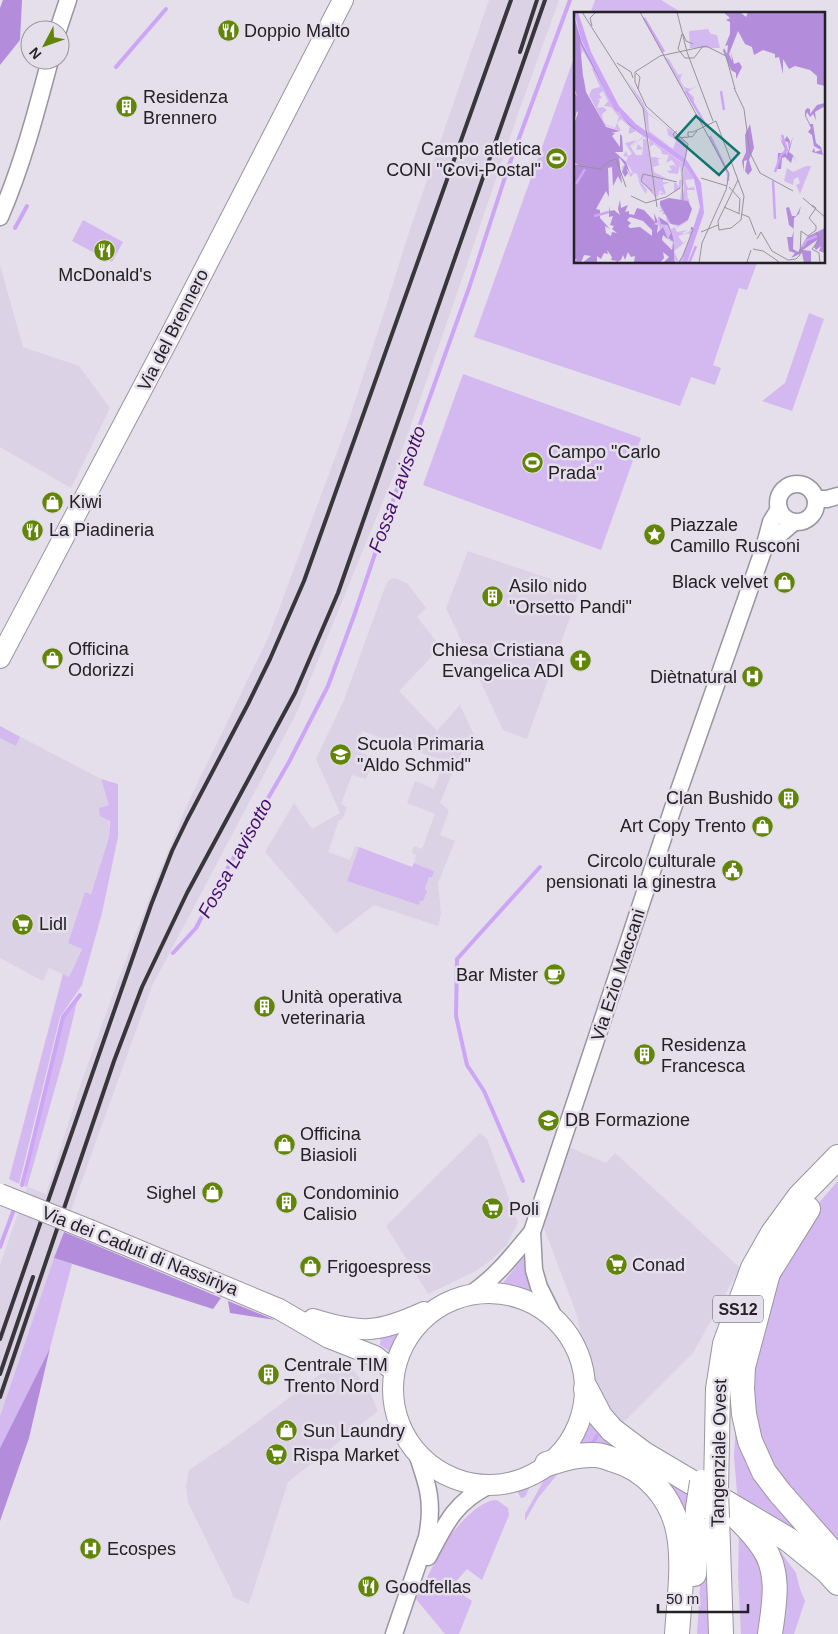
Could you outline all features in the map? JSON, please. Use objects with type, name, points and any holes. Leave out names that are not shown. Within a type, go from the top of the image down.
[{"type":"highway","name":"Tangenziale Ovest","points":[[721,1634],[716,1503],[709,1417],[718,1389],[725,1344],[753,1268],[773,1233],[800,1196],[838,1156]]},
{"type":"highway","name":"Tangenziale Ovest","points":[[733,1634],[716,1503],[729,1435],[734,1374],[745,1328],[768,1273],[813,1201],[838,1174]]},
{"type":"highway","points":[[768,1273],[744,1367],[742,1389],[744,1414],[750,1441],[764,1472],[838,1559]]},
{"type":"highway","points":[[586,1389],[600,1416],[612,1430],[716,1503],[754,1534],[765,1549],[775,1581],[770,1634]]},
{"type":"highway","points":[[547,1464],[573,1456],[598,1454],[627,1464],[650,1479],[672,1512],[678,1530],[681,1554],[677,1634]]},
{"type":"highway","points":[[716,1503],[789,1540],[827,1571],[838,1583]]},
{"type":"highway","points":[[691,1634],[716,1503]]},
{"type":"main road","name":"Via del Brennero","points":[[0,658],[170,336],[343,0]]},
{"type":"main road","name":"Via dei Caduti di Nassiriya","points":[[0,1194],[279,1309],[340,1327],[364,1330],[385,1328],[442,1304]]},
{"type":"main road","points":[[503,1293],[536,1305],[554,1317],[564,1328],[581,1359],[586,1389],[577,1426],[570,1440],[560,1452],[547,1464],[524,1478],[488,1486],[469,1484],[446,1476],[416,1451],[403,1433],[397,1415],[394,1393],[396,1364],[406,1340],[416,1326],[423,1318],[442,1304],[471,1294],[503,1293]]},
{"type":"main road","name":"Via dei Caduti di Nassiriya","points":[[279,1309],[329,1338],[396,1364]]},
{"type":"street","points":[[61,20],[68,0]]},
{"type":"street","points":[[0,217],[27,145],[47,70]]},
{"type":"street","points":[[792,485],[802,485],[810,490],[816,499],[816,508],[811,516],[804,521],[794,522],[785,518],[779,509],[778,503],[782,493],[792,485]]},
{"type":"street","points":[[816,499],[838,496]]},
{"type":"street","name":"Via Ezio Maccani","points":[[471,1294],[488,1282],[510,1260],[532,1232],[677,796],[764,548],[771,522],[779,509]]},
{"type":"street","name":"Via Ezio Maccani","points":[[764,548],[794,522]]},
{"type":"street","name":"Via Ezio Maccani","points":[[532,1232],[534,1270],[539,1287],[554,1317]]},
{"type":"street","points":[[394,1634],[427,1537],[431,1505],[428,1484],[416,1451]]},
{"type":"street","points":[[407,1594],[450,1517],[468,1497],[488,1486]]},
{"type":"shaded area","points":[[3,0],[22,0],[20,40],[0,65],[0,8]]},
{"type":"shaded area","points":[[489,0],[559,0],[391,482],[296,714],[152,986],[54,1258],[0,1416],[0,1265],[27,1187],[46,1194],[80,1086],[153,888],[187,805],[269,636],[346,428],[408,235]]},
{"type":"shaded area","points":[[595,0],[661,0],[681,12],[591,12]]},
{"type":"shaded area","name":"Campo atletica CONI \"Covi-Postal\"","points":[[574,58],[574,264],[757,264],[747,290],[739,288],[713,365],[721,368],[715,385],[691,377],[680,406],[474,337]]},
{"type":"shaded area","points":[[83,220],[123,242],[112,262],[72,241]]},
{"type":"shaded area","points":[[0,265],[23,347],[79,366],[110,408],[71,488],[0,447]]},
{"type":"shaded area","points":[[809,313],[824,319],[792,411],[762,401],[785,383]]},
{"type":"shaded area","name":"Campo \"Carlo Prada\"","points":[[463,374],[641,438],[601,550],[423,485]]},
{"type":"shaded area","points":[[468,551],[580,589],[527,739],[503,730],[446,608]]},
{"type":"shaded area","name":"Scuola Primaria \"Aldo Schmid\"","points":[[394,578],[407,583],[426,608],[417,617],[441,647],[399,691],[437,731],[460,705],[474,735],[459,757],[440,803],[449,810],[440,835],[455,841],[438,883],[441,914],[438,926],[374,905],[336,934],[265,852],[294,803],[312,829],[340,813],[316,759],[344,700],[389,580]],"holes":[[[362,731],[444,761],[434,789],[415,781],[407,803],[435,814],[422,849],[414,846],[412,853],[416,855],[414,863],[434,871],[429,877],[423,901],[347,881],[359,847],[355,846],[350,860],[328,852],[339,820],[342,820],[347,807],[341,804],[352,775],[366,779],[374,758],[355,750]]]},
{"type":"shaded area","points":[[0,726],[101,779],[109,804],[109,837],[91,894],[86,892],[68,943],[82,948],[69,977],[49,968],[43,981],[0,958]]},
{"type":"shaded area","points":[[0,726],[20,737],[16,746],[0,738]]},
{"type":"shaded area","points":[[101,779],[118,784],[118,837],[102,913],[82,985],[60,1017],[19,1184],[9,1179],[63,974],[69,977],[82,949],[68,943],[85,892],[91,894],[109,837],[110,821],[100,816],[99,808],[109,805]]},
{"type":"shaded area","points":[[359,847],[412,867],[414,863],[434,871],[432,877],[429,877],[423,901],[420,901],[419,905],[347,881]]},
{"type":"shaded area","points":[[77,1002],[63,1060],[27,1187],[24,1186],[64,1018]]},
{"type":"shaded area","points":[[480,1133],[487,1139],[518,1223],[506,1246],[489,1262],[474,1272],[428,1294],[386,1226]]},
{"type":"shaded area","points":[[569,1147],[606,1163],[615,1153],[740,1268],[693,1353],[617,1429],[597,1401],[588,1372],[577,1315],[542,1223]]},
{"type":"shaded area","points":[[838,1181],[838,1550],[768,1467],[747,1396],[772,1288],[817,1205]]},
{"type":"shaded area","points":[[64,1232],[221,1298],[213,1309],[54,1258]]},
{"type":"shaded area","points":[[527,1253],[535,1294],[502,1284]]},
{"type":"shaded area","points":[[54,1258],[72,1264],[50,1348],[0,1448],[0,1416]]},
{"type":"shaded area","points":[[228,1301],[275,1320],[230,1313]]},
{"type":"shaded area","points":[[397,1331],[399,1334],[391,1352],[380,1345],[381,1334]]},
{"type":"shaded area","points":[[50,1348],[29,1438],[0,1521],[0,1448]]},
{"type":"shaded area","points":[[343,1357],[369,1390],[378,1411],[288,1482],[249,1604],[233,1597],[188,1503],[186,1486],[189,1470],[229,1443]]},
{"type":"shaded area","points":[[591,1413],[693,1493],[686,1627],[673,1501],[575,1448],[584,1432]]},
{"type":"shaded area","points":[[736,1416],[831,1559],[765,1510],[750,1503],[738,1504],[734,1457]]},
{"type":"shaded area","points":[[597,1460],[623,1469],[637,1477],[630,1477],[632,1483],[618,1472],[601,1465],[560,1471],[538,1498],[525,1521],[525,1514],[549,1471],[560,1464]]},
{"type":"shaded area","points":[[530,1480],[532,1482],[525,1497],[521,1498],[515,1488]]},
{"type":"shaded area","points":[[497,1500],[508,1508],[509,1515],[482,1580],[467,1569],[451,1587],[472,1601],[459,1634],[445,1634],[416,1599],[445,1542],[475,1510],[490,1501]]},
{"type":"shaded area","points":[[705,1512],[714,1634],[697,1634]]},
{"type":"shaded area","points":[[739,1529],[766,1567],[764,1634],[741,1634],[738,1576]]},
{"type":"shaded area","points":[[769,1536],[796,1573],[805,1601],[794,1634],[776,1634]]},
{"type":"waterway","name":"Fossa Lavisotto","points":[[173,953],[196,928],[226,871],[289,762],[328,686],[470,285],[508,168],[570,0]]},
{"type":"waterway","points":[[116,67],[166,9]]},
{"type":"waterway","points":[[15,228],[27,206]]},
{"type":"waterway","points":[[523,1181],[484,1091],[467,1065],[456,1016],[457,959],[540,867]]},
{"type":"waterway","name":"Fossa Lavisotto","points":[[22,1185],[63,1017],[80,995]]},
{"type":"waterway","name":"Fossa Lavisotto","points":[[0,1247],[13,1212]]},
{"type":"waterway","points":[[592,1444],[597,1436]]},
{"type":"railway","points":[[0,1339],[151,905],[172,851],[248,704],[304,581],[511,0]]},
{"type":"railway","points":[[520,52],[537,0]]},
{"type":"railway","points":[[0,1397],[114,1061],[142,987],[187,893],[295,693],[338,593],[545,0]]},
{"type":"railway","points":[[0,1374],[33,1277]]},
{"type":"place","name":"Doppio Malto","points":[[228,31]]},
{"type":"place","name":"Residenza Brennero","points":[[127,107]]},
{"type":"place","name":"Campo atletica CONI \"Covi-Postal\"","points":[[557,159]]},
{"type":"place","name":"McDonald's","points":[[105,250]]},
{"type":"place","name":"Campo \"Carlo Prada\"","points":[[532,462]]},
{"type":"place","name":"Kiwi","points":[[53,502]]},
{"type":"place","name":"La Piadineria","points":[[33,530]]},
{"type":"place","name":"Piazzale Camillo Rusconi","points":[[654,535]]},
{"type":"place","name":"Black velvet","points":[[784,582]]},
{"type":"place","name":"Asilo nido \"Orsetto Pandi\"","points":[[493,596]]},
{"type":"place","name":"Officina Odorizzi","points":[[52,659]]},
{"type":"place","name":"Chiesa Cristiana Evangelica ADI","points":[[580,660]]},
{"type":"place","name":"Diètnatural","points":[[753,677]]},
{"type":"place","name":"Scuola Primaria \"Aldo Schmid\"","points":[[341,754]]},
{"type":"place","name":"Clan Bushido","points":[[789,798]]},
{"type":"place","name":"Art Copy Trento","points":[[762,826]]},
{"type":"place","name":"Circolo culturale pensionati la ginestra","points":[[732,871]]},
{"type":"place","name":"Lidl","points":[[23,924]]},
{"type":"place","name":"Bar Mister","points":[[554,975]]},
{"type":"place","name":"Unità operativa veterinaria","points":[[265,1007]]},
{"type":"place","name":"Residenza Francesca","points":[[645,1055]]},
{"type":"place","name":"DB Formazione","points":[[549,1120]]},
{"type":"place","name":"Officina Biasioli","points":[[284,1144]]},
{"type":"place","name":"Sighel","points":[[212,1193]]},
{"type":"place","name":"Condominio Calisio","points":[[287,1203]]},
{"type":"place","name":"Poli","points":[[493,1209]]},
{"type":"place","name":"Conad","points":[[616,1265]]},
{"type":"place","name":"Frigoespress","points":[[311,1267]]},
{"type":"place","name":"Centrale TIM Trento Nord","points":[[268,1375]]},
{"type":"place","name":"Sun Laundry","points":[[287,1431]]},
{"type":"place","name":"Rispa Market","points":[[277,1455]]},
{"type":"place","name":"Ecospes","points":[[91,1549]]},
{"type":"place","name":"Goodfellas","points":[[369,1587]]}]
